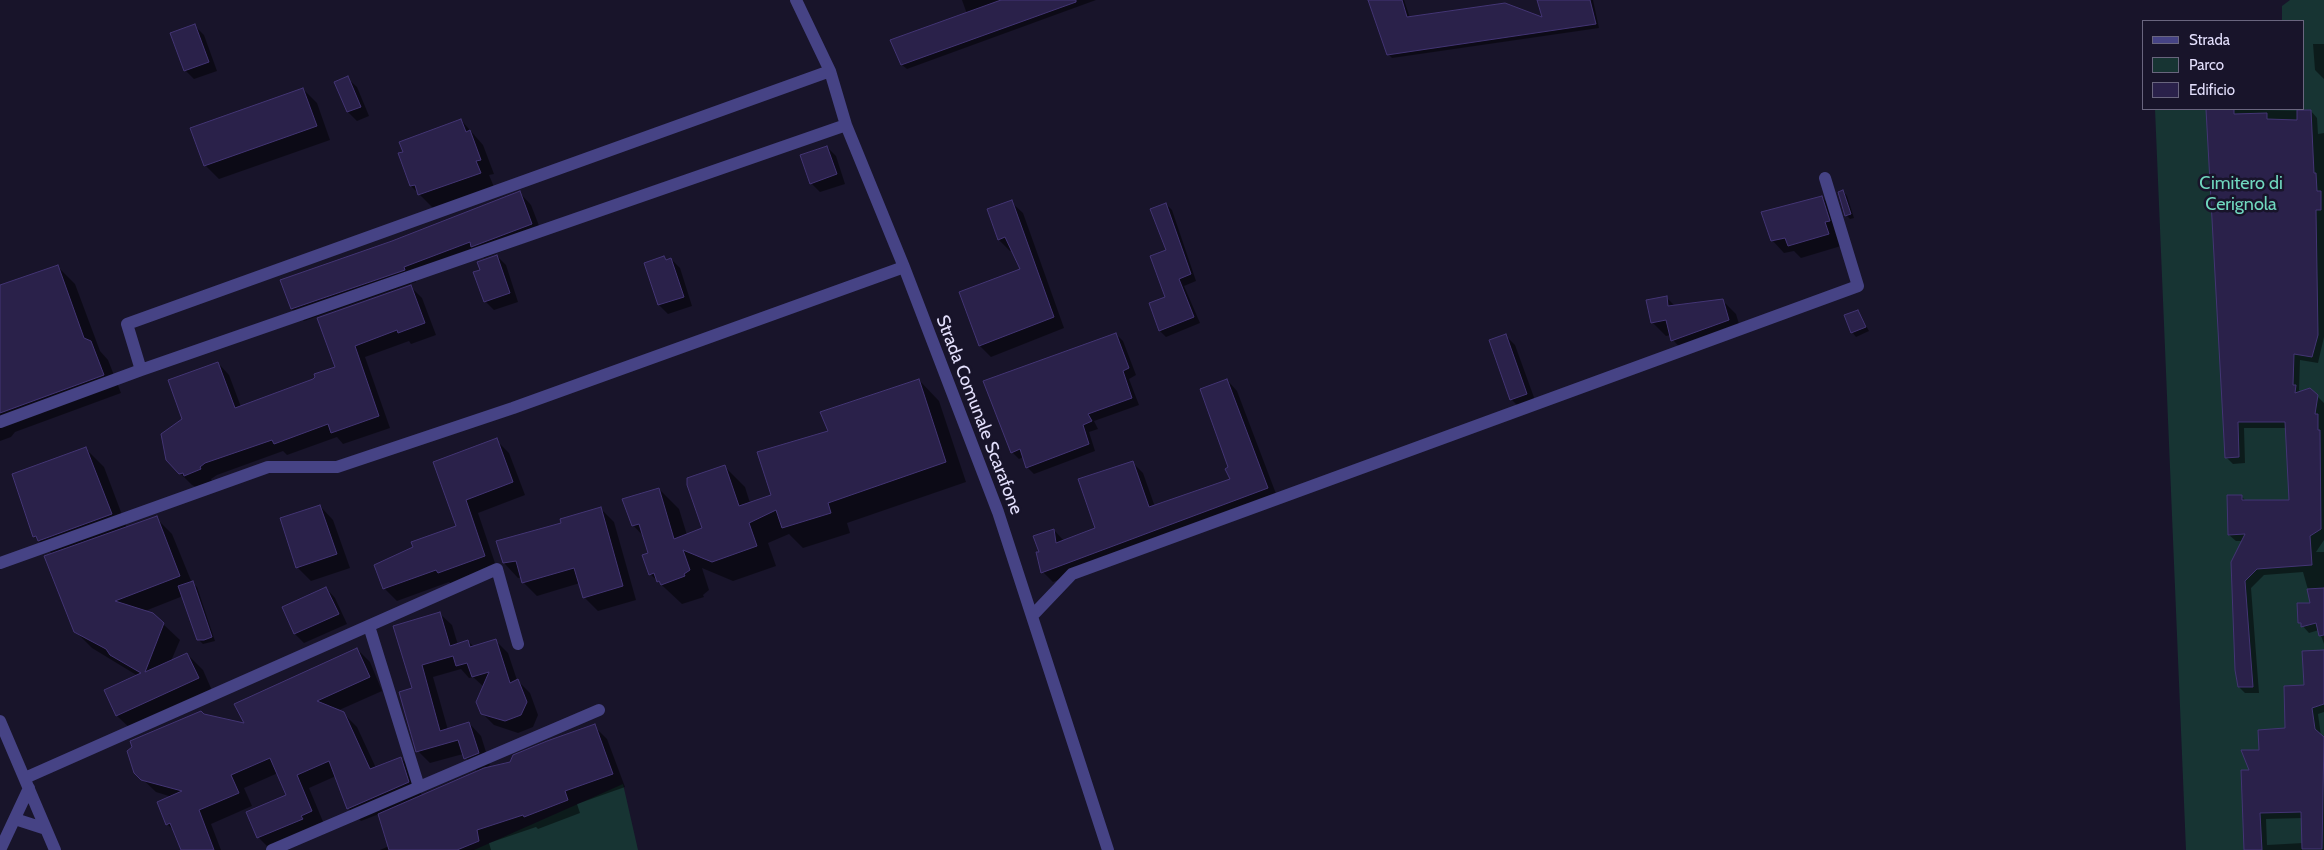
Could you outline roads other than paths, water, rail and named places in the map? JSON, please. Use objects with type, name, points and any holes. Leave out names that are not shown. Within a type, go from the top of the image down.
[{"type":"street","name":"Strada Comunale Scarafone","points":[[796,0],[830,71],[846,125],[904,267],[998,512],[1108,850]]},
{"type":"street","points":[[141,370],[127,324],[830,71]]},
{"type":"street","points":[[0,422],[141,370],[846,125]]},
{"type":"street","points":[[1032,616],[1072,574],[1858,286],[1825,178]]},
{"type":"street","points":[[0,563],[268,467],[337,467],[513,408],[904,267]]},
{"type":"street","points":[[0,850],[15,819],[27,783],[497,569],[518,644]]},
{"type":"street","points":[[369,626],[420,787]]},
{"type":"street","points":[[272,850],[599,710]]},
{"type":"street","points":[[0,721],[55,850]]},
{"type":"street","points":[[15,819],[36,805]]},
{"type":"street","points":[[15,819],[46,829]]},
{"type":"park label","name":"Cimitero di Cerignola","points":[[2241,194]]}]
